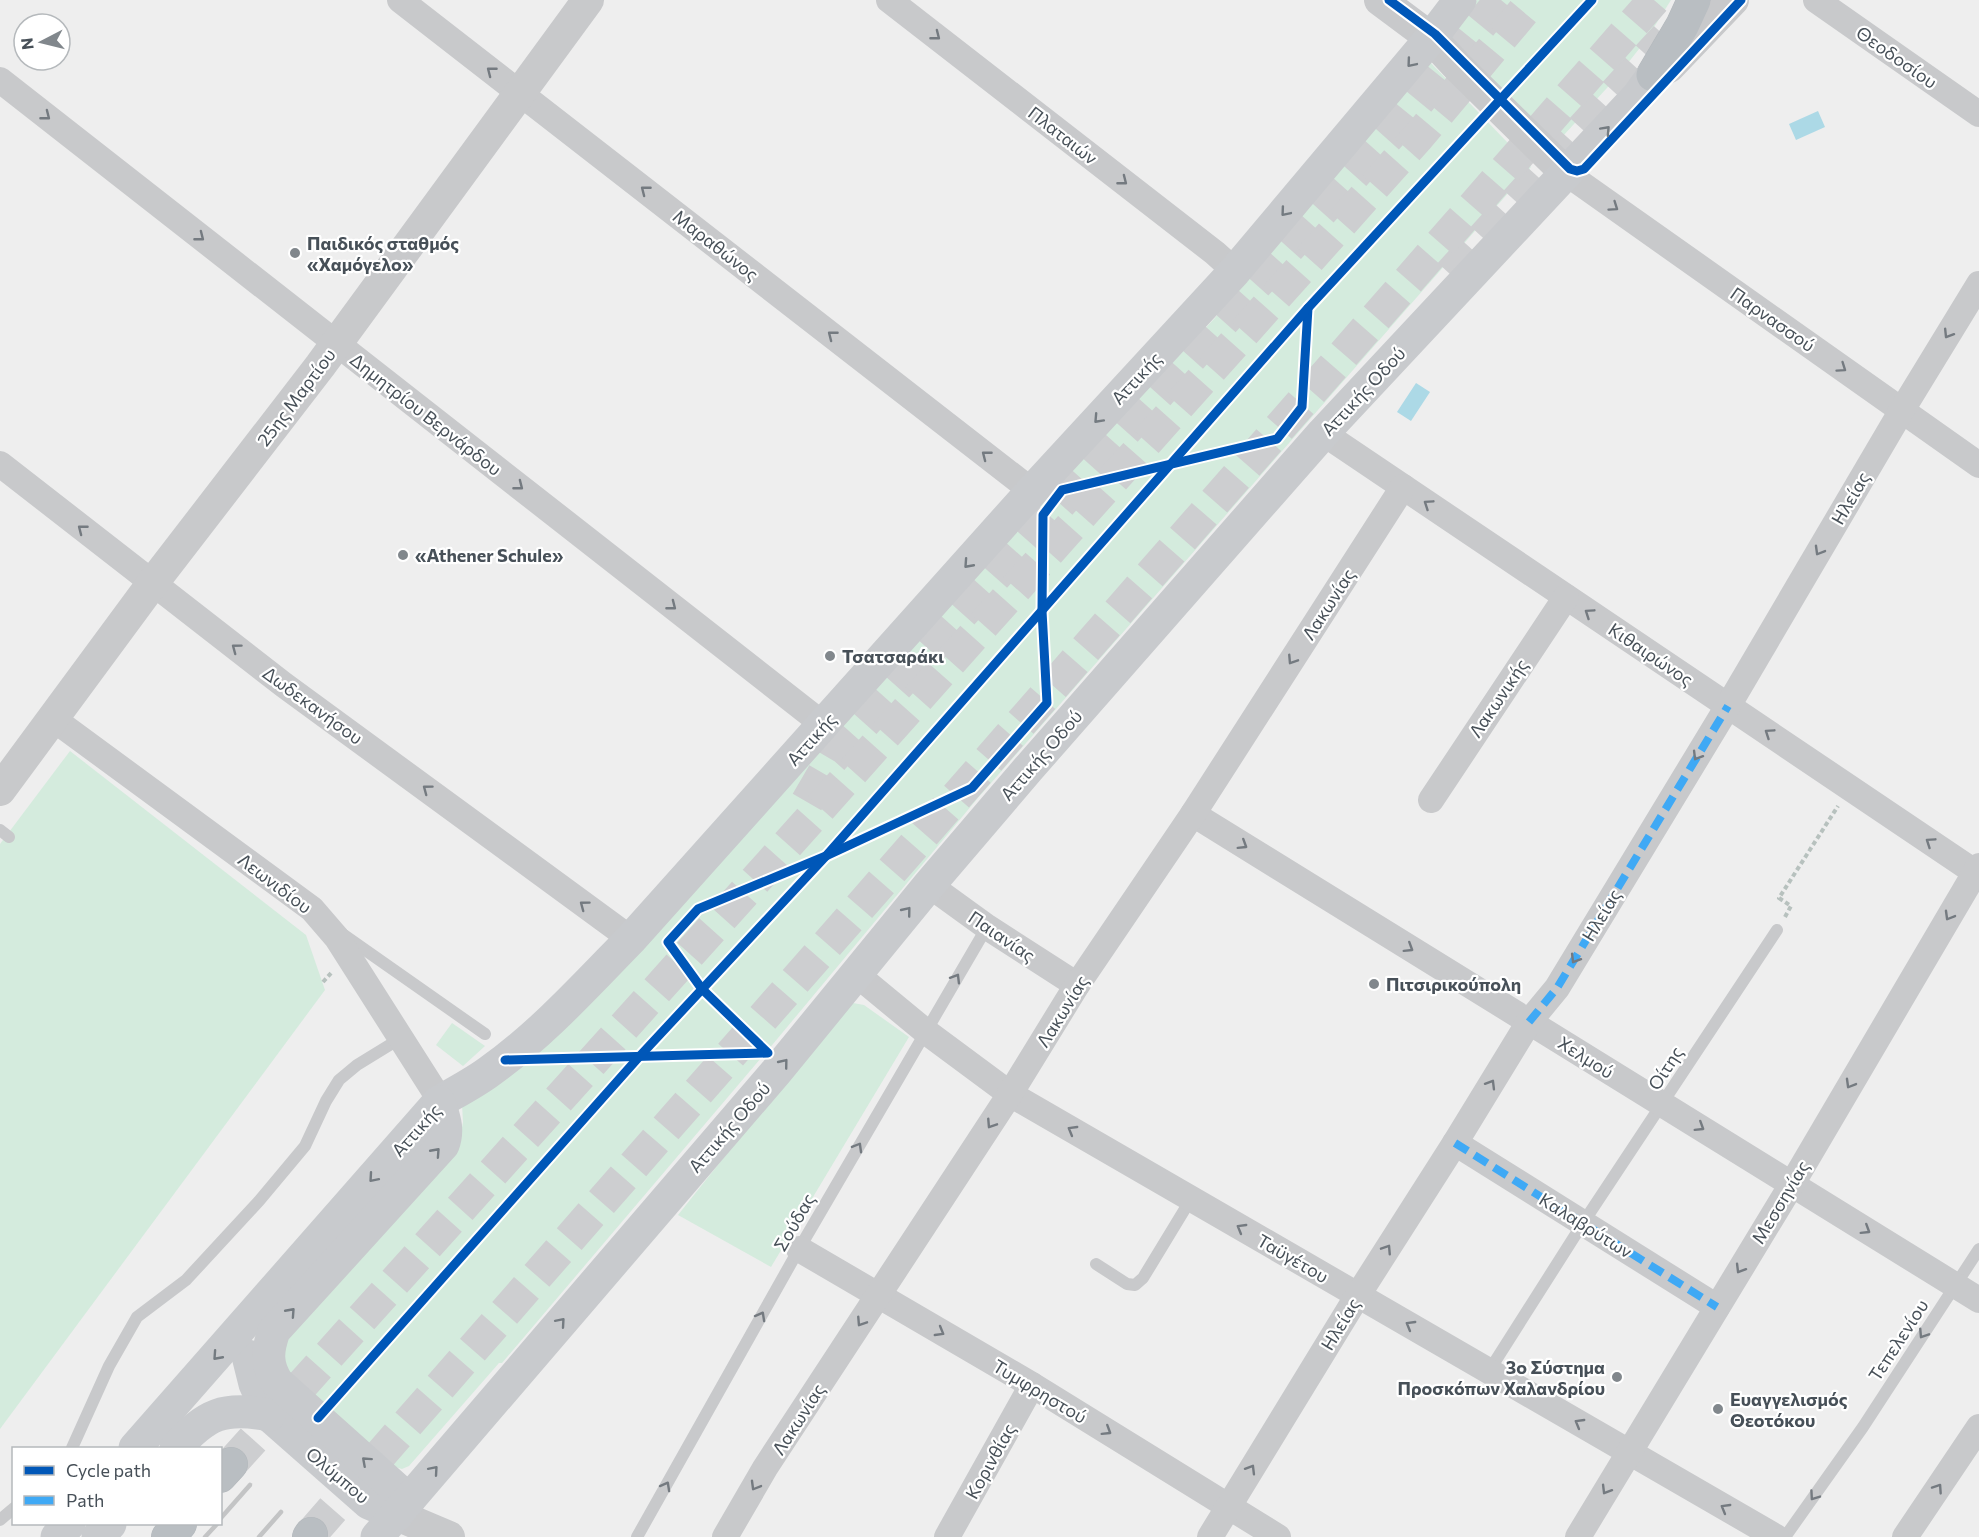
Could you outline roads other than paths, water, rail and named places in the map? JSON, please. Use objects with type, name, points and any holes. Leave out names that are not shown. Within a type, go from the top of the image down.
[{"type":"highway","points":[[1653,75],[1682,26],[1694,0]]},
{"type":"highway","points":[[168,1537],[179,1525]]},
{"type":"main road","name":"Αττικής","points":[[137,1447],[439,1102],[489,1072],[517,1051],[631,939],[1032,491],[1235,271],[1431,38],[1460,0]]},
{"type":"main road","name":"Αττικής Οδού","points":[[395,1517],[782,1066],[929,885],[1028,769],[1323,433],[1638,96],[1653,75]]},
{"type":"main road","points":[[395,1517],[277,1382],[267,1358],[274,1331],[443,1145],[447,1125],[439,1102]]},
{"type":"main road","points":[[248,1321],[251,1371],[269,1415]]},
{"type":"main road","points":[[178,1447],[196,1428],[224,1413],[247,1411],[269,1415]]},
{"type":"main road","name":"Ολύμπου","points":[[269,1415],[369,1503],[395,1517]]},
{"type":"main road","points":[[57,1537],[68,1525]]},
{"type":"main road","points":[[98,1537],[109,1525]]},
{"type":"street","name":"Μαραθώνος","points":[[400,0],[1032,491]]},
{"type":"street","name":"25ης Μαρτίου","points":[[0,790],[152,584],[337,344],[588,0]]},
{"type":"street","name":"Πλαταιών","points":[[889,0],[1205,245],[1235,271]]},
{"type":"street","points":[[1380,0],[1431,38],[1566,173]]},
{"type":"street","name":"Αττικής Οδού","points":[[1653,75],[1670,67],[1733,0]]},
{"type":"street","name":"Θεοδοσίου","points":[[1816,0],[1979,114]]},
{"type":"street","name":"Δημητρίου Βερνάρδου","points":[[0,80],[824,725]]},
{"type":"street","name":"Παρνασσού","points":[[1566,173],[1979,465]]},
{"type":"street","name":"Ηλείας","points":[[1210,1537],[1529,1022],[1557,988],[1979,284]]},
{"type":"street","name":"Κιθαιρώνος","points":[[1323,433],[1849,788],[1978,871]]},
{"type":"street","name":"Δωδεκανήσου","points":[[0,464],[284,685],[631,939]]},
{"type":"street","name":"Λακωνίας","points":[[725,1537],[765,1468],[1010,1094],[1077,985],[1193,814],[1402,487]]},
{"type":"street","name":"Λακωνικής","points":[[1431,800],[1566,597]]},
{"type":"street","name":"Λεωνιδίου","points":[[52,718],[312,909],[337,938],[439,1102]]},
{"type":"street","name":"Χελμού","points":[[1193,814],[1979,1300]]},
{"type":"street","name":"Μεσσηνίας","points":[[1578,1537],[1978,871]]},
{"type":"street","name":"Παιανίας","points":[[929,885],[987,927],[1077,985]]},
{"type":"street","name":"Ταϋγέτου","points":[[856,974],[925,1031],[1010,1094],[1776,1537]]},
{"type":"street","name":"Καλαβρύτων","points":[[1455,1143],[1717,1307]]},
{"type":"street","name":"Τυμφρηστού","points":[[799,1249],[1032,1385],[1278,1537]]},
{"type":"street","name":"Κορινθίας","points":[[947,1537],[1032,1385]]},
{"type":"street","points":[[1905,1537],[1979,1427]]},
{"type":"street","name":"Ολύμπου","points":[[395,1517],[449,1537]]},
{"type":"lane","points":[[324,922],[485,1034]]},
{"type":"lane","name":"Σούδας","points":[[637,1537],[799,1249],[987,927]]},
{"type":"lane","name":"Οίτης","points":[[1489,1371],[1583,1223],[1777,930]]},
{"type":"lane","points":[[73,1447],[109,1366],[137,1317],[186,1280],[259,1201],[305,1146],[326,1101],[339,1080],[357,1065],[401,1038]]},
{"type":"lane","points":[[1096,1264],[1127,1284],[1135,1285],[1143,1278],[1191,1199]]},
{"type":"lane","name":"Τεπελενίου","points":[[1785,1537],[1863,1427],[1979,1249]]},
{"type":"lane","points":[[0,1520],[12,1510]]},
{"type":"water","points":[[1818,111],[1825,127],[1796,140],[1789,124]]},
{"type":"water","points":[[1416,383],[1430,392],[1411,421],[1397,412]]},
{"type":"tunnel","points":[[807,802],[832,759],[1404,119],[1501,0]]},
{"type":"tunnel","points":[[231,1464],[1419,136],[1533,0]]},
{"type":"tunnel","points":[[311,1534],[1654,0]]},
{"type":"tunnel","points":[[1450,274],[1666,37]]},
{"type":"railway","points":[[222,1517],[250,1485]]},
{"type":"railway","points":[[259,1537],[281,1512]]},
{"type":"railway","points":[[205,1537],[216,1525]]},
{"type":"place","name":"Παιδικός σταθμός «Χαμόγελο»","points":[[295,253]]},
{"type":"place","name":"«Athener Schule»","points":[[403,555]]},
{"type":"place","name":"Τσατσαράκι","points":[[830,656]]},
{"type":"place","name":"Πιτσιρικούπολη","points":[[1374,984]]},
{"type":"place","name":"3ο Σύστημα Προσκόπων Χαλανδρίου","points":[[1617,1377]]},
{"type":"place","name":"Ευαγγελισμός Θεοτόκου","points":[[1718,1409]]}]
